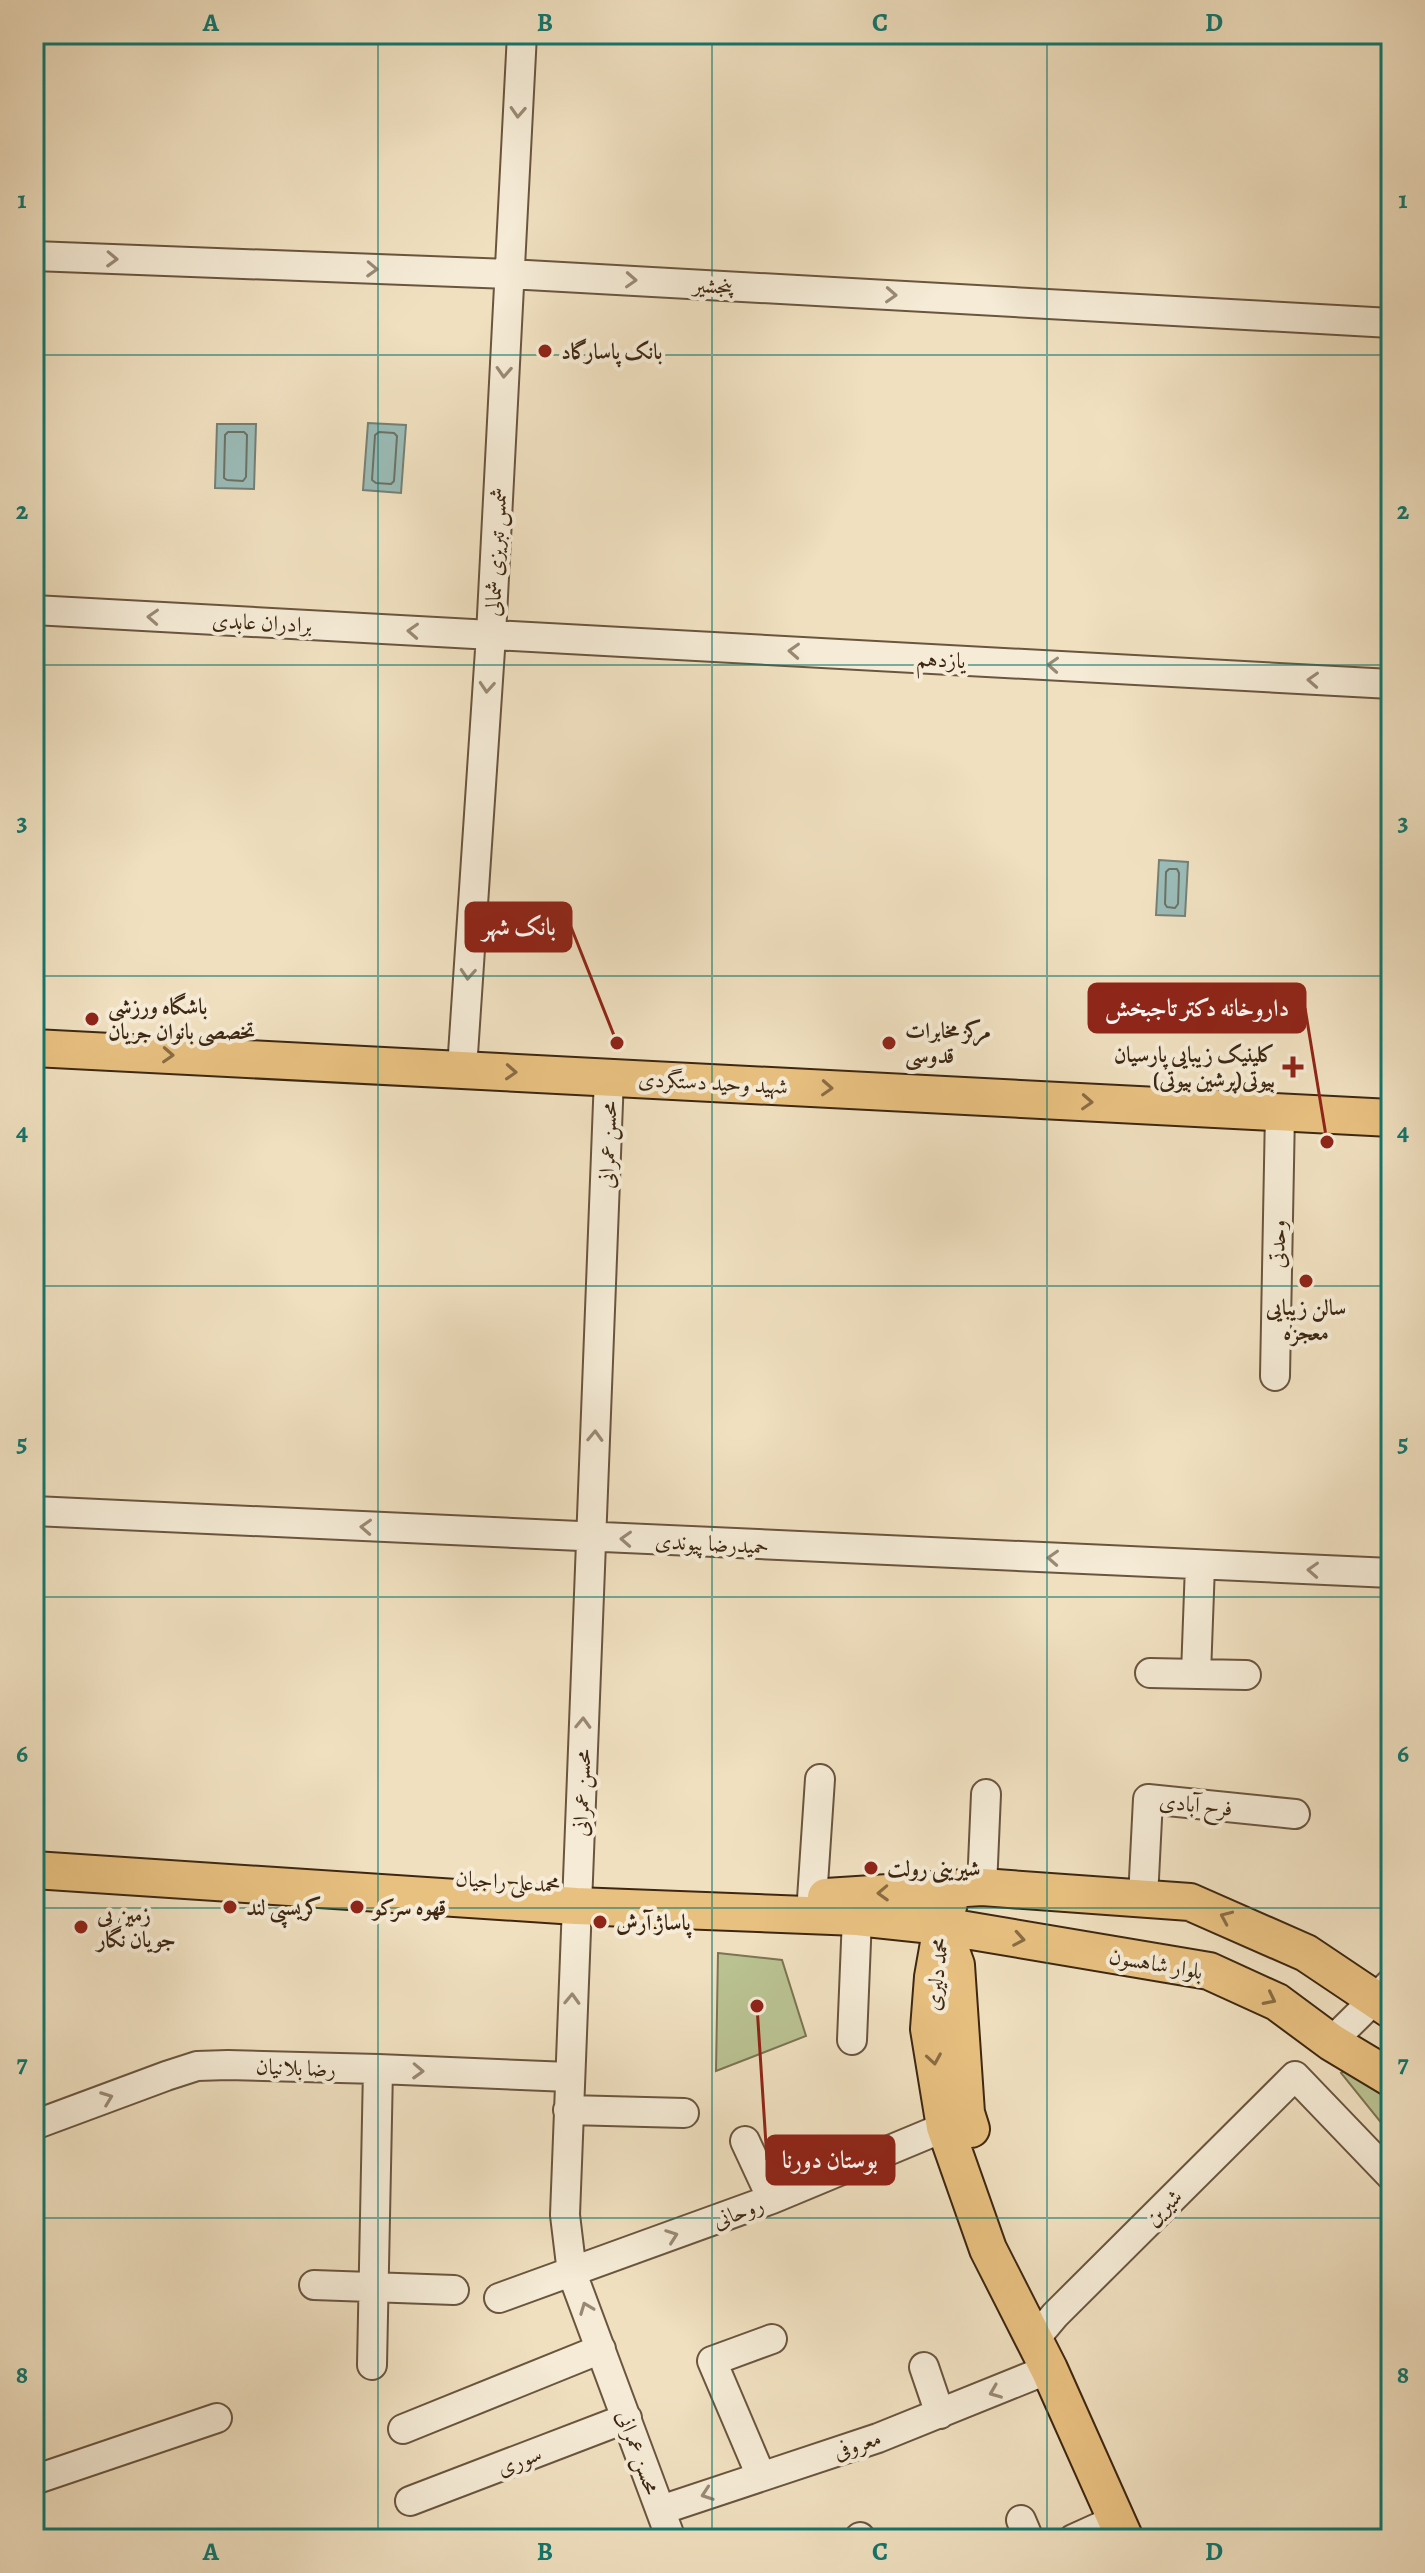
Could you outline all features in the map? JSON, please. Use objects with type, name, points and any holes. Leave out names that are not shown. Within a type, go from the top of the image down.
[{"type":"main road","name":"شهید وحید دستگردی","points":[[34,1048],[1391,1118]]},
{"type":"main road","name":"محمدعلی راجیان","points":[[34,1852],[942,1926]]},
{"type":"main road","name":"محمدعلی راجیان","points":[[34,1870],[576,1896],[812,1899],[968,1888]]},
{"type":"main road","points":[[942,1926],[968,1888],[1190,1902],[1306,1953],[1386,1997]]},
{"type":"main road","name":"بلوار شاهسون","points":[[942,1926],[1209,1971],[1277,2002],[1331,2042],[1391,2078]]},
{"type":"main road","name":"محمد دلیری","points":[[942,1926],[933,1977],[929,2029],[945,2127],[988,2249],[1151,2539]]},
{"type":"main road","name":"محمد دلیری","points":[[942,1926],[956,1965],[966,2113],[1043,2344],[1120,2530]]},
{"type":"street","name":"شمس تبریزی شمالی","points":[[462,1069],[491,635],[522,34]]},
{"type":"street","name":"پنجشیر","points":[[34,256],[509,274],[1391,323]]},
{"type":"street","name":"برادران عابدی","points":[[34,610],[491,635]]},
{"type":"street","name":"یازدهم","points":[[491,635],[1391,684]]},
{"type":"street","name":"محسن عمرانی","points":[[609,1077],[565,2215],[572,2273],[671,2539]]},
{"type":"street","name":"وحدتی","points":[[1275,1376],[1280,1112]]},
{"type":"street","name":"حمیدرضا پیوندی","points":[[34,1511],[1391,1573]]},
{"type":"street","points":[[1196,1674],[1200,1565]]},
{"type":"street","points":[[1150,1673],[1246,1675]]},
{"type":"street","points":[[812,1899],[820,1779]]},
{"type":"street","points":[[968,1888],[986,1794]]},
{"type":"street","name":"فرح آبادی","points":[[1143,1898],[1148,1799],[1295,1814]]},
{"type":"street","points":[[852,2040],[857,1917]]},
{"type":"street","points":[[1331,2042],[1386,1997]]},
{"type":"street","name":"رضا بلانیان","points":[[34,2125],[197,2066],[569,2077]]},
{"type":"street","points":[[372,2365],[378,2069]]},
{"type":"street","name":"شیرین","points":[[1043,2344],[1295,2076],[1391,2176]]},
{"type":"street","points":[[568,2110],[684,2113]]},
{"type":"street","name":"روحانی","points":[[499,2298],[772,2199],[945,2127]]},
{"type":"street","points":[[745,2141],[772,2199]]},
{"type":"street","points":[[314,2285],[454,2290]]},
{"type":"street","points":[[761,2476],[712,2361],[772,2339]]},
{"type":"street","name":"معروفی","points":[[661,2510],[878,2438],[940,2414],[1043,2344]]},
{"type":"street","points":[[403,2429],[601,2349]]},
{"type":"street","points":[[924,2367],[940,2414]]},
{"type":"street","points":[[34,2480],[217,2418]]},
{"type":"street","name":"سوری","points":[[410,2501],[627,2418]]},
{"type":"street","points":[[1073,2539],[1120,2530]]},
{"type":"green space","points":[[718,1953],[782,1960],[806,2036],[716,2071]]},
{"type":"green space","points":[[1353,2063],[1391,2088],[1391,2135],[1341,2073]]},
{"type":"water","points":[[368,423],[406,425],[401,493],[363,490]]},
{"type":"water","points":[[217,424],[256,424],[254,489],[215,488]]},
{"type":"water","points":[[1159,860],[1188,862],[1185,916],[1156,915]]},
{"type":"place","name":"بانک پاسارگاد","points":[[545,351]]},
{"type":"place","name":"باشگاه ورزشی تخصصی بانوان جریان","points":[[92,1019]]},
{"type":"place","name":"بانک شهر","points":[[617,1043]]},
{"type":"place","name":"مرکز مخابرات قدوسی","points":[[889,1043]]},
{"type":"place","name":"کلینیک زیبایی پارسیان بیوتی(پرشین بیوتی)","points":[[1293,1067]]},
{"type":"place","name":"داروخانه دکتر تاجبخش","points":[[1327,1142]]},
{"type":"place","name":"سالن زیبایی معجزه","points":[[1306,1281]]},
{"type":"place","name":"شیرینی رولت","points":[[871,1868]]},
{"type":"place","name":"کریسپی لند","points":[[230,1907]]},
{"type":"place","name":"قهوه سرکو","points":[[357,1907]]},
{"type":"place","name":"پاساژ آرش","points":[[600,1922]]},
{"type":"place","name":"زمین پی جویان نگار","points":[[81,1927]]},
{"type":"place","name":"بوستان دورنا","points":[[757,2006]]}]
